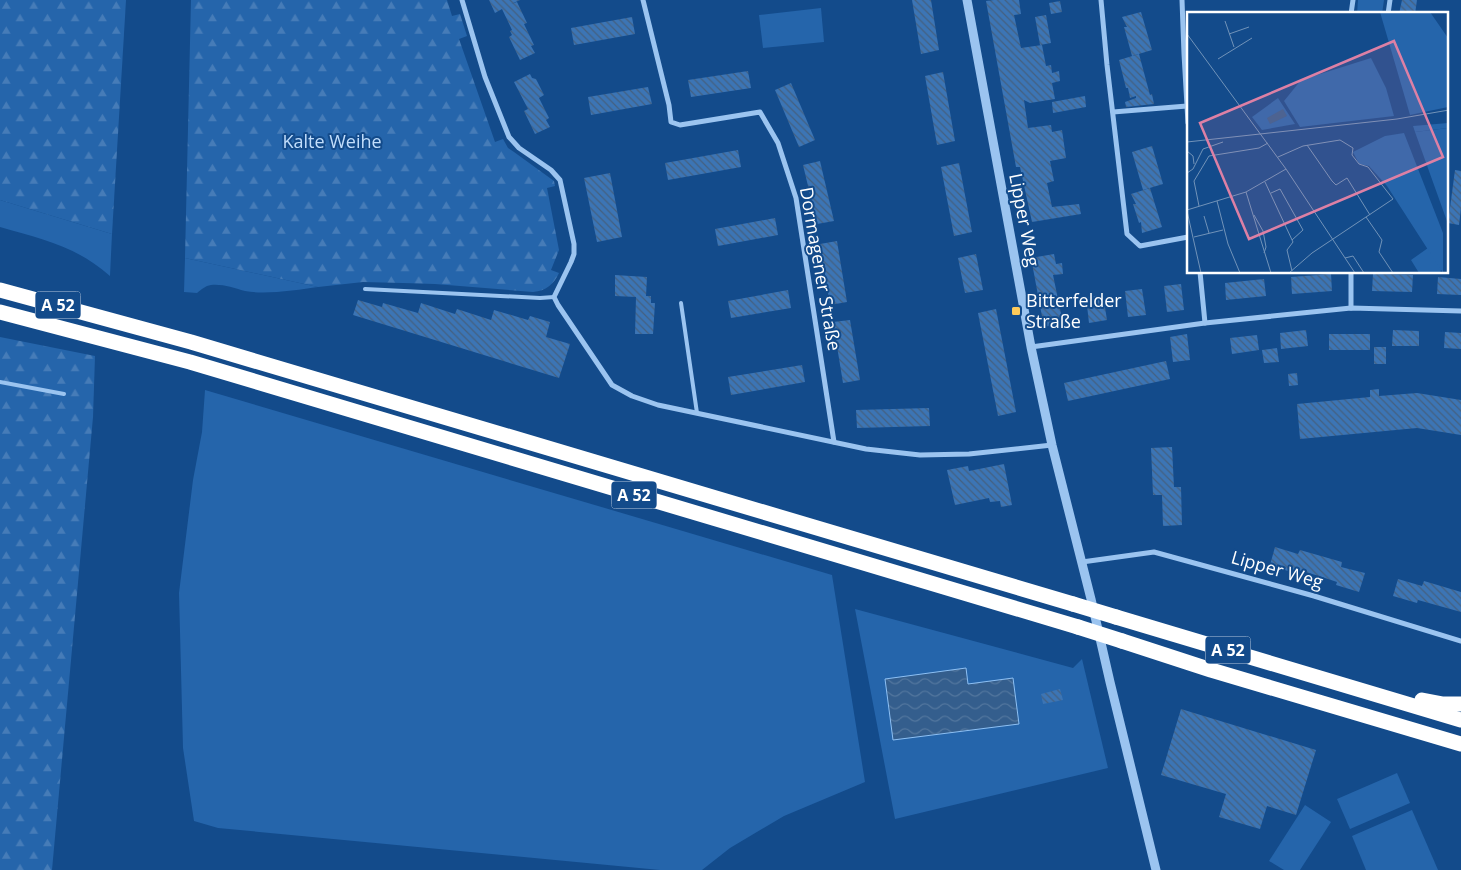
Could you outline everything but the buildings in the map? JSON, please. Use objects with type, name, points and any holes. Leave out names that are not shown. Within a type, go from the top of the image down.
[{"type":"highway","name":"A 52","points":[[0,290],[191,342],[1461,720]]},
{"type":"highway","name":"A 52","points":[[0,312],[190,362],[1078,627],[1211,670],[1461,744]]},
{"type":"highway","points":[[1340,684],[1443,704],[1461,704]]},
{"type":"highway","points":[[1422,732],[1461,749]]},
{"type":"street","points":[[462,0],[485,77],[508,136],[519,148],[551,170],[560,180],[574,244],[574,254],[554,296],[558,305],[612,384],[632,396],[649,402],[866,449],[920,455],[969,454],[1052,445]]},
{"type":"street","name":"Dormagener Straße","points":[[643,0],[672,122],[680,125],[760,112],[778,143],[796,198],[834,442]]},
{"type":"street","name":"Lipper Weg","points":[[967,0],[1031,347],[1052,445],[1156,870]]},
{"type":"street","points":[[1101,0],[1127,234],[1140,246],[1187,237]]},
{"type":"street","points":[[1113,112],[1187,106],[1182,0]]},
{"type":"street","points":[[1200,274],[1205,324]]},
{"type":"street","points":[[1351,274],[1351,308]]},
{"type":"street","points":[[1031,347],[1205,324],[1351,308],[1461,311]]},
{"type":"street","name":"Lipper Weg","points":[[1082,562],[1154,552],[1314,596],[1461,641]]},
{"type":"lane","points":[[365,289],[540,298],[554,296]]},
{"type":"lane","points":[[681,303],[697,413]]},
{"type":"lane","points":[[0,382],[64,394]]},
{"type":"green space","points":[[0,0],[126,0],[112,234],[0,200]]},
{"type":"green space","name":"Kalte Weihe","points":[[191,0],[447,0],[452,16],[460,14],[467,36],[459,39],[495,142],[503,139],[508,148],[554,181],[555,186],[547,188],[559,250],[551,270],[559,273],[555,280],[546,288],[533,292],[435,284],[363,282],[318,287],[185,258]]},
{"type":"green space","points":[[1358,0],[1384,0],[1382,12],[1357,12]]},
{"type":"green space","points":[[821,8],[824,42],[763,48],[759,15]]},
{"type":"green space","points":[[0,200],[112,234],[110,276],[71,250],[0,227]]},
{"type":"green space","points":[[185,258],[318,287],[281,292],[253,292],[211,285],[197,293],[184,292]]},
{"type":"green space","points":[[0,337],[95,356],[93,417],[52,870],[0,870]]},
{"type":"green space","points":[[205,390],[832,575],[865,782],[784,816],[730,848],[702,870],[660,870],[218,828],[194,821],[183,748],[179,593],[193,480],[202,432]]},
{"type":"green space","points":[[855,609],[1073,668],[1082,659],[1108,768],[895,819]]},
{"type":"green space","points":[[1397,773],[1410,803],[1350,829],[1337,799]]},
{"type":"green space","points":[[1305,805],[1331,822],[1300,870],[1284,870],[1269,861]]},
{"type":"green space","points":[[1412,810],[1438,870],[1366,870],[1352,836]]},
{"type":"water","points":[[966,668],[968,684],[1013,678],[1019,724],[893,740],[885,679]]},
{"type":"place","name":"Bitterfelder Straße","points":[[1016,311]]}]
